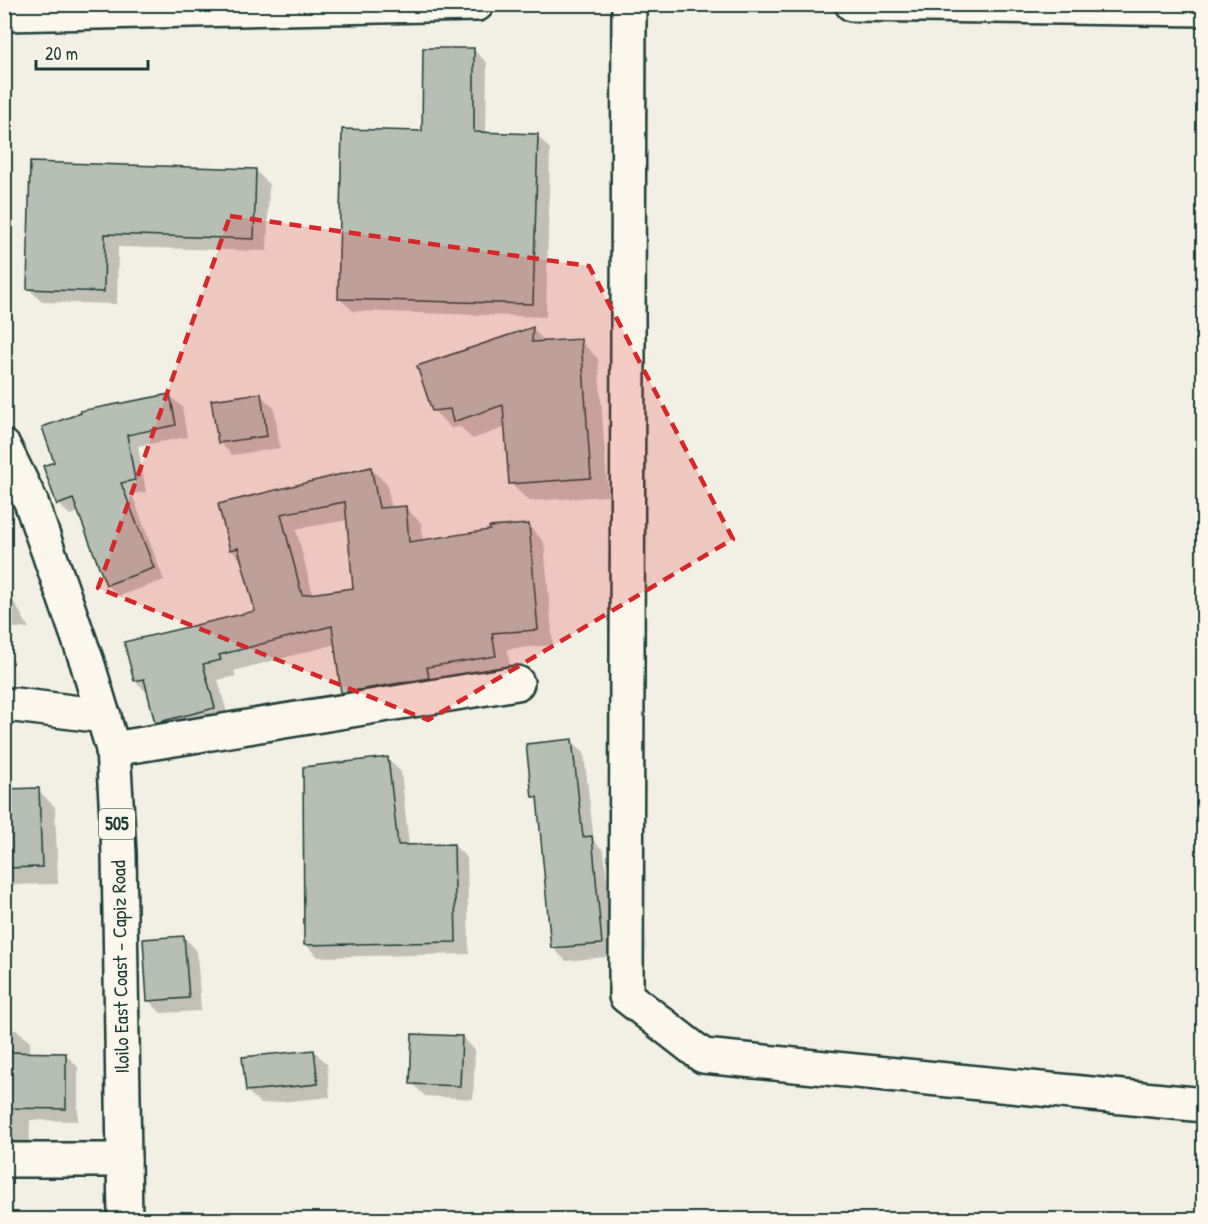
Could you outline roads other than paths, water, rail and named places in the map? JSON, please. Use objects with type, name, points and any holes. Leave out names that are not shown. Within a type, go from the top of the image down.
[{"type":"street","points":[[4,14],[477,4]]},
{"type":"street","points":[[629,4],[626,996],[703,1056],[1203,1105]]},
{"type":"street","points":[[852,4],[1203,9]]},
{"type":"street","name":"Iloilo East Coast – Capiz Road","points":[[4,447],[31,502],[104,716],[113,749],[119,853],[125,1220]]},
{"type":"street","points":[[113,749],[517,683]]},
{"type":"street","points":[[4,706],[15,705],[104,716]]},
{"type":"street","points":[[4,1160],[124,1160]]}]
